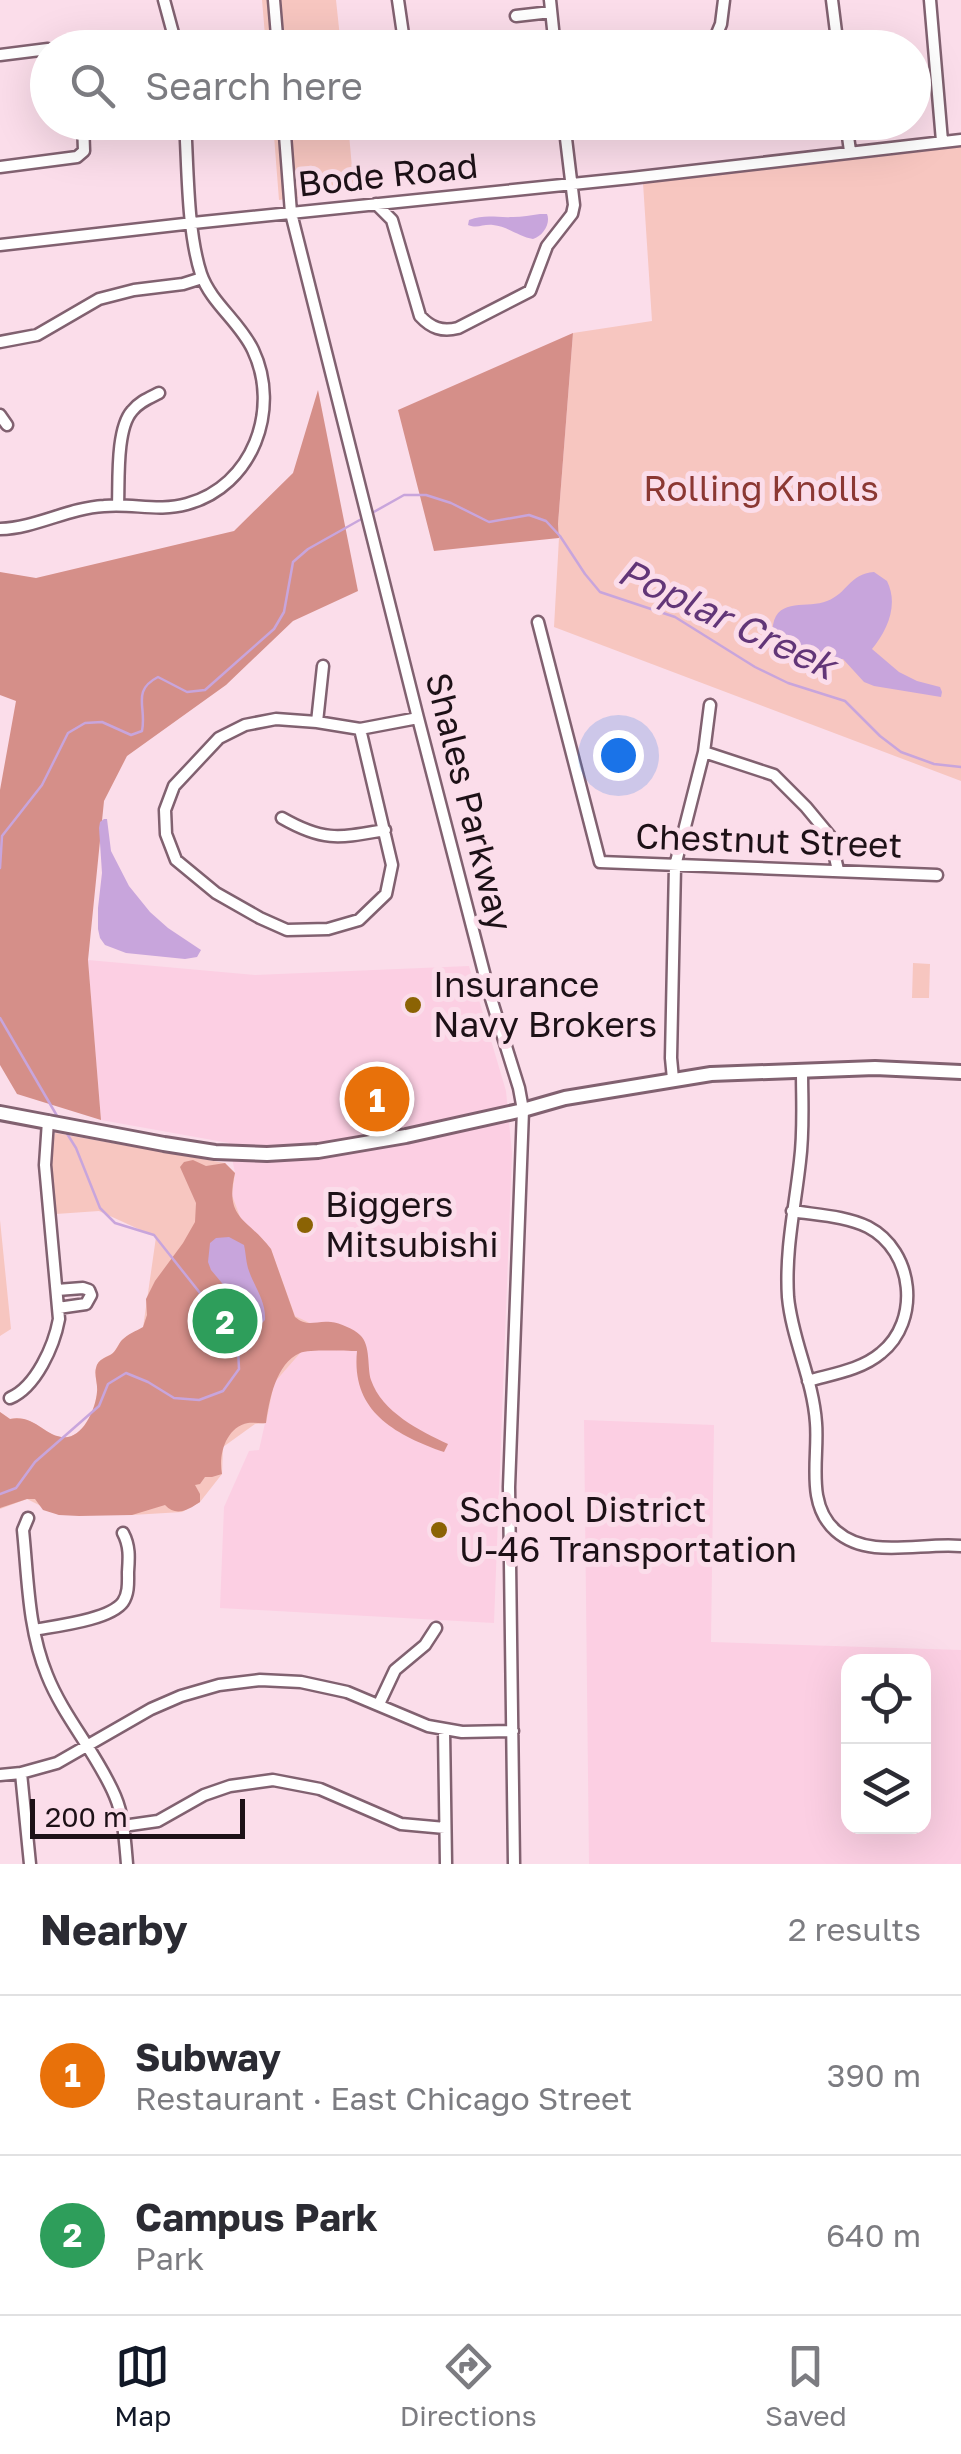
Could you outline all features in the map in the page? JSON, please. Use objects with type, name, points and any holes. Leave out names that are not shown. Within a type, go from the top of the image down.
[{"type":"main road","points":[[0,1113],[214,1152],[267,1154],[347,1146],[565,1098],[712,1074],[875,1068],[961,1072]]},
{"type":"street","points":[[164,0],[172,30]]},
{"type":"street","points":[[274,0],[276,30]]},
{"type":"street","points":[[398,0],[402,30]]},
{"type":"street","points":[[718,30],[724,0]]},
{"type":"street","points":[[832,0],[836,30]]},
{"type":"street","points":[[930,0],[942,142]]},
{"type":"street","points":[[516,16],[550,6]]},
{"type":"street","points":[[0,54],[30,51]]},
{"type":"street","points":[[0,166],[77,157],[84,151],[84,140]]},
{"type":"street","points":[[0,529],[30,525],[86,508],[168,508],[199,500],[238,472],[257,440],[265,404],[258,362],[246,338],[202,278],[186,140]]},
{"type":"street","name":"Shales Parkway","points":[[285,140],[291,213],[361,498],[523,1110],[510,1487],[514,1864]]},
{"type":"street","points":[[376,204],[392,220],[420,316],[428,325],[449,330],[530,291],[547,246],[572,214],[566,140]]},
{"type":"street","points":[[848,140],[850,151]]},
{"type":"street","name":"Bode Road","points":[[0,246],[961,140]]},
{"type":"street","points":[[392,220],[405,201]]},
{"type":"street","points":[[0,342],[37,335],[99,299],[202,278]]},
{"type":"street","points":[[118,506],[125,422],[134,408],[158,393]]},
{"type":"street","name":"Chestnut Street","points":[[538,622],[600,862],[936,875]]},
{"type":"street","points":[[317,722],[323,666]]},
{"type":"street","points":[[673,1079],[675,866],[704,752],[710,705]]},
{"type":"street","points":[[360,729],[392,865],[386,894],[358,920],[328,928],[287,930],[216,892],[176,860],[166,834],[165,810],[174,786],[219,738],[245,725],[276,719],[360,729],[418,718]]},
{"type":"street","points":[[704,752],[774,775],[830,836],[838,870]]},
{"type":"street","points":[[282,818],[325,837],[385,830]]},
{"type":"street","points":[[802,1070],[803,1136],[788,1253],[788,1299],[816,1418],[818,1503],[832,1528],[871,1547],[961,1546]]},
{"type":"street","points":[[10,1398],[26,1388],[51,1349],[57,1330],[45,1165],[48,1121]]},
{"type":"street","points":[[792,1210],[843,1219],[880,1235],[902,1264],[907,1290],[906,1312],[888,1347],[852,1368],[808,1381]]},
{"type":"street","points":[[57,1290],[83,1288],[91,1295],[86,1304],[58,1308]]},
{"type":"street","points":[[28,1518],[23,1530],[34,1630],[48,1679],[115,1795],[127,1864]]},
{"type":"street","points":[[34,1630],[118,1608],[128,1590],[129,1551],[123,1533]]},
{"type":"street","points":[[379,1704],[395,1670],[425,1645],[436,1628]]},
{"type":"street","points":[[0,1775],[57,1763],[167,1701],[198,1690],[260,1680],[301,1682],[347,1692],[444,1730],[512,1731]]},
{"type":"street","points":[[444,1730],[446,1864]]},
{"type":"street","points":[[21,1773],[30,1864]]},
{"type":"street","points":[[123,1826],[158,1821],[230,1786],[274,1780],[320,1789],[401,1824],[445,1828]]},
{"type":"shaded area","points":[[547,214],[547,225],[533,239],[498,226],[468,225],[469,220],[480,217]]},
{"type":"shaded area","points":[[573,333],[559,538],[434,551],[398,410]]},
{"type":"shaded area","points":[[318,390],[358,591],[293,621],[226,685],[127,756],[104,801],[88,960],[101,1120],[17,1094],[0,1065],[0,790],[16,701],[0,695],[0,572],[36,578],[234,531],[293,473]]},
{"type":"shaded area","points":[[874,572],[887,581],[892,599],[887,626],[872,649],[899,672],[940,687],[941,697],[874,686],[864,682],[843,659],[816,660],[784,654],[776,644],[773,625],[781,611],[827,601],[859,576]]},
{"type":"shaded area","points":[[104,819],[111,851],[129,886],[168,928],[201,950],[197,957],[126,953],[105,945],[100,938],[99,828]]},
{"type":"shaded area","points":[[88,960],[255,975],[469,966],[506,1091],[512,1153],[494,1623],[220,1608],[224,1507],[249,1451],[259,1450],[274,1383],[295,1317],[271,1249],[242,1222],[232,1195],[235,1173],[229,1143],[101,1120]]},
{"type":"shaded area","points":[[193,1160],[206,1166],[225,1163],[235,1173],[235,1210],[271,1249],[295,1317],[308,1323],[338,1324],[360,1335],[366,1344],[376,1391],[403,1419],[448,1444],[444,1452],[408,1437],[379,1417],[361,1390],[357,1351],[305,1352],[292,1358],[279,1374],[266,1423],[240,1426],[229,1436],[221,1459],[222,1474],[205,1477],[195,1485],[200,1502],[191,1508],[178,1511],[165,1505],[132,1515],[59,1515],[43,1510],[35,1499],[27,1499],[0,1508],[0,1412],[60,1437],[74,1435],[84,1425],[96,1398],[97,1365],[124,1338],[143,1327],[146,1299],[195,1222],[196,1203],[180,1167]]},
{"type":"shaded area","points":[[229,1237],[244,1245],[248,1268],[264,1307],[262,1323],[252,1319],[211,1270],[210,1243]]},
{"type":"shaded area","points":[[584,1420],[714,1425],[711,1642],[961,1650],[961,1864],[589,1864]]},
{"type":"green space","points":[[262,0],[336,0],[339,30],[265,30]]},
{"type":"green space","points":[[274,140],[350,140],[354,190],[279,200]]},
{"type":"green space","name":"Rolling Knolls","points":[[961,146],[961,781],[554,627],[573,333],[652,321],[643,183]]},
{"type":"green space","points":[[913,963],[930,964],[929,998],[912,998]]},
{"type":"green space","points":[[55,1133],[225,1163],[235,1173],[232,1195],[242,1222],[271,1249],[295,1316],[314,1325],[301,1352],[274,1383],[266,1423],[255,1424],[223,1447],[222,1474],[200,1502],[182,1512],[59,1515],[27,1499],[0,1509],[0,1412],[10,1419],[27,1420],[53,1435],[74,1435],[94,1405],[99,1362],[113,1353],[124,1338],[143,1328],[156,1237],[99,1211],[56,1214],[51,1156]]},
{"type":"green space","points":[[0,1220],[11,1329],[0,1336]]},
{"type":"waterway","name":"Poplar Creek","points":[[372,513],[404,495],[426,495],[489,522],[529,515],[546,521],[600,592],[675,617],[755,667],[788,683],[845,701],[901,752],[934,764],[961,767]]},
{"type":"waterway","name":"Poplar Creek","points":[[0,868],[2,836],[42,785],[68,733],[85,723],[102,722],[131,735],[142,731],[142,694],[158,677],[187,692],[205,690],[274,629],[284,612],[293,562],[308,549],[365,517]]},
{"type":"waterway","name":"Poplar Creek","points":[[0,1018],[60,1121]]},
{"type":"waterway","name":"Poplar Creek","points":[[0,1494],[16,1488],[35,1462],[99,1406],[108,1384],[126,1373],[174,1398],[199,1400],[223,1391],[239,1369],[238,1348],[223,1322],[154,1235],[115,1223],[100,1208],[66,1132]]},
{"type":"place","name":"Insurance Navy Brokers","points":[[413,1005]]},
{"type":"place","name":"Subway","points":[[377,1099]]},
{"type":"place","name":"Biggers Mitsubishi","points":[[305,1225]]},
{"type":"place","name":"Campus Park","points":[[225,1321]]},
{"type":"place","name":"School District U-46 Transportation","points":[[439,1530]]}]
